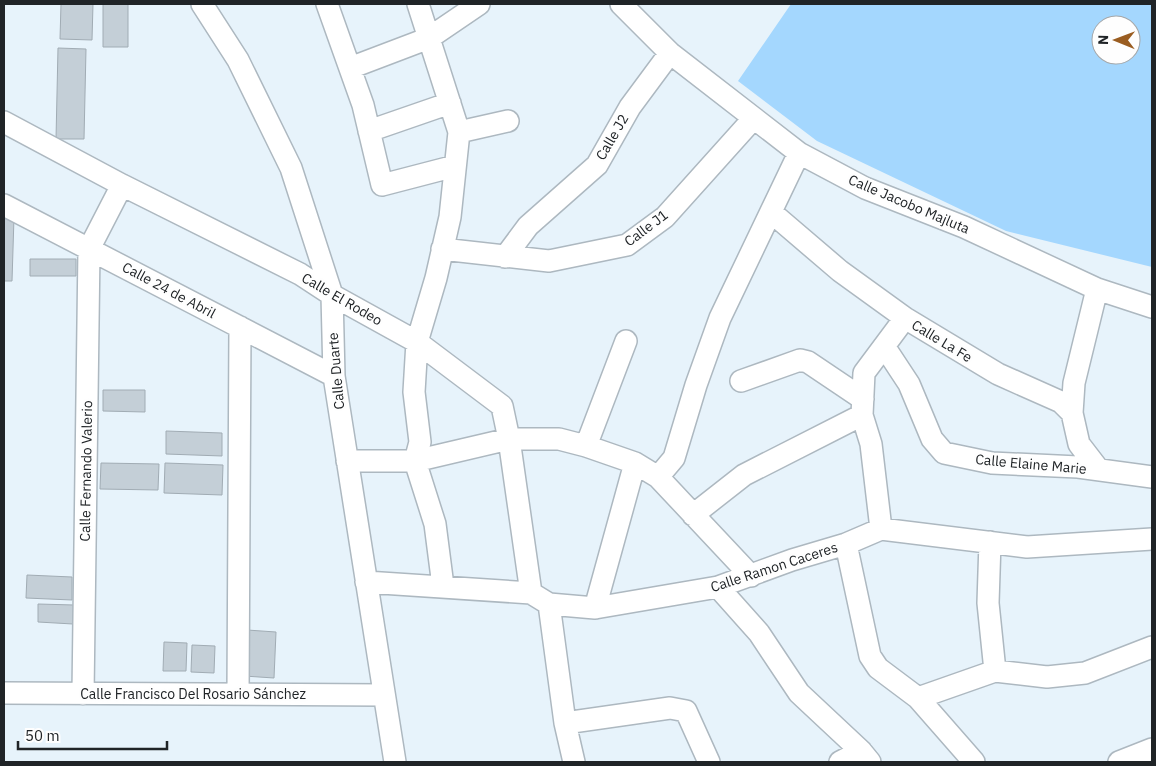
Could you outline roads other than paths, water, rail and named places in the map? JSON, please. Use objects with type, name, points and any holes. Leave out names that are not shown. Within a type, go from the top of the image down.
[{"type":"street","name":"Calle Duarte","points":[[202,4],[238,60],[291,168],[332,295],[334,376],[395,762]]},
{"type":"street","points":[[327,4],[350,68],[369,131],[382,185],[456,166]]},
{"type":"street","points":[[418,4],[459,132],[450,217],[417,342],[414,392],[420,442],[415,461],[435,524],[442,586]]},
{"type":"street","points":[[350,68],[429,38],[479,4]]},
{"type":"street","name":"Calle Jacobo Majluta","points":[[622,4],[670,54],[799,153],[866,188],[964,228],[1097,289],[1152,307]]},
{"type":"street","name":"Calle J2","points":[[505,257],[528,226],[597,165],[630,106],[670,54]]},
{"type":"street","points":[[369,131],[450,103]]},
{"type":"street","name":"Calle J1","points":[[442,248],[549,261],[628,246],[664,217],[753,119]]},
{"type":"street","points":[[459,132],[508,121]]},
{"type":"street","name":"Calle El Rodeo","points":[[4,122],[122,185],[300,274],[332,295],[417,342],[502,406],[509,439],[531,593]]},
{"type":"street","points":[[658,476],[674,458],[696,385],[720,318],[799,153]]},
{"type":"street","points":[[89,249],[122,185]]},
{"type":"street","name":"Calle 24 de Abril","points":[[4,205],[334,376]]},
{"type":"street","name":"Calle La Fe","points":[[771,212],[840,271],[905,318],[998,374],[1061,402],[1072,413]]},
{"type":"street","name":"Calle Fernando Valerio","points":[[83,694],[89,249]]},
{"type":"street","points":[[1097,289],[1074,382],[1072,413],[1078,444],[1099,470]]},
{"type":"street","points":[[881,530],[871,444],[863,407],[864,373],[905,318]]},
{"type":"street","points":[[238,694],[240,327]]},
{"type":"street","points":[[586,446],[626,341]]},
{"type":"street","name":"Calle Elaine Marie","points":[[884,346],[910,384],[932,439],[944,453],[992,463],[1099,470],[1152,477]]},
{"type":"street","points":[[741,381],[800,360],[808,362],[863,407]]},
{"type":"street","points":[[693,514],[744,475],[863,407]]},
{"type":"street","points":[[347,461],[415,461],[509,439],[560,439],[586,446],[635,463],[658,476],[751,576]]},
{"type":"street","points":[[595,608],[635,463]]},
{"type":"street","name":"Calle Ramon Caceres","points":[[366,582],[531,593],[549,604],[595,608],[718,587],[792,560],[846,544],[881,530],[1027,547],[1152,539]]},
{"type":"street","points":[[990,542],[988,603],[995,671]]},
{"type":"street","points":[[846,544],[870,656],[878,668],[918,698],[974,762]]},
{"type":"street","points":[[718,587],[759,633],[799,692],[865,757]]},
{"type":"street","points":[[549,604],[565,723],[574,762]]},
{"type":"street","points":[[918,698],[995,671],[1047,677],[1085,673],[1152,647]]},
{"type":"street","name":"Calle Francisco Del Rosario Sánchez","points":[[4,693],[383,695]]},
{"type":"street","points":[[565,723],[670,708],[680,709],[686,711],[709,762]]},
{"type":"street","points":[[1119,762],[1152,749]]},
{"type":"street","points":[[840,762],[865,757]]}]
